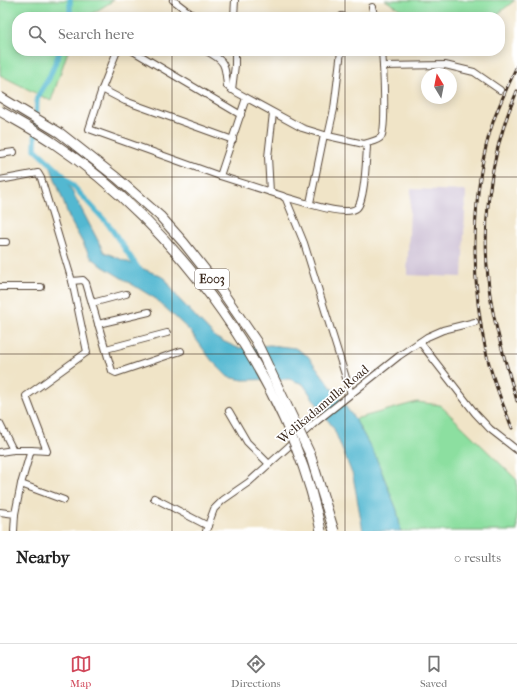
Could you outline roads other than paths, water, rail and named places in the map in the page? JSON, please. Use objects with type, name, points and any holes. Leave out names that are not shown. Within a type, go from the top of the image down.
[{"type":"highway","name":"E003","points":[[0,98],[60,133],[117,178],[160,216],[184,243],[221,290],[256,340],[310,454],[334,531]]},
{"type":"highway","name":"E003","points":[[0,111],[52,142],[106,184],[150,224],[192,271],[244,344],[277,404],[302,462],[315,501],[322,531]]},
{"type":"street","points":[[173,0],[189,12]]},
{"type":"street","points":[[234,12],[235,0]]},
{"type":"street","points":[[372,8],[373,12]]},
{"type":"street","points":[[116,56],[102,89],[89,129],[220,176],[334,210],[350,210],[356,208],[360,202],[367,147],[364,144]]},
{"type":"street","points":[[141,56],[241,115]]},
{"type":"street","points":[[215,56],[225,64],[227,86],[232,90],[302,128],[326,136],[364,144],[380,138],[382,135],[382,56]]},
{"type":"street","points":[[232,90],[236,65],[235,56]]},
{"type":"street","points":[[310,203],[334,109],[340,56]]},
{"type":"street","points":[[383,66],[445,65],[474,72],[500,90]]},
{"type":"street","points":[[102,89],[125,100],[233,140]]},
{"type":"street","points":[[220,176],[246,98]]},
{"type":"street","points":[[270,192],[268,158],[274,113]]},
{"type":"street","points":[[0,154],[14,152]]},
{"type":"street","points":[[0,180],[38,173],[41,178],[72,281],[86,352],[26,396],[47,451],[13,450],[0,452]]},
{"type":"street","points":[[283,196],[294,216],[304,243],[351,394]]},
{"type":"street","points":[[72,281],[83,280],[92,303],[112,371],[116,373],[181,351]]},
{"type":"street","points":[[0,287],[41,287]]},
{"type":"street","points":[[92,303],[126,294]]},
{"type":"street","points":[[98,324],[149,312]]},
{"type":"street","name":"Welikadamulla Road","points":[[207,528],[214,509],[223,500],[249,482],[318,421],[399,356],[427,337],[443,330],[475,322]]},
{"type":"street","points":[[106,349],[167,333]]},
{"type":"street","points":[[420,342],[475,413],[490,429],[517,450]]},
{"type":"street","points":[[229,411],[247,442],[269,464]]},
{"type":"street","points":[[0,424],[13,450]]},
{"type":"street","points":[[14,531],[15,514],[21,484],[31,450]]},
{"type":"street","points":[[21,484],[64,500]]},
{"type":"street","points":[[154,498],[207,528]]},
{"type":"street","points":[[0,512],[15,514]]},
{"type":"water","points":[[50,165],[64,176],[104,252],[165,278],[178,298],[216,338],[238,348],[270,345],[295,348],[308,356],[355,419],[375,455],[397,510],[401,531],[363,531],[353,476],[334,429],[303,384],[289,379],[243,380],[228,377],[212,361],[190,331],[156,299],[102,266],[90,256],[70,220]]},
{"type":"waterway","points":[[70,0],[70,12]]},
{"type":"waterway","points":[[58,56],[49,78],[37,98],[35,149],[64,176],[108,224],[140,271]]},
{"type":"railway","points":[[512,428],[492,374],[481,328],[475,268],[475,237],[480,175],[486,146],[494,119],[517,66]]},
{"type":"railway","points":[[517,91],[499,143],[493,170],[489,197],[486,252],[488,280],[494,319],[517,401]]}]
